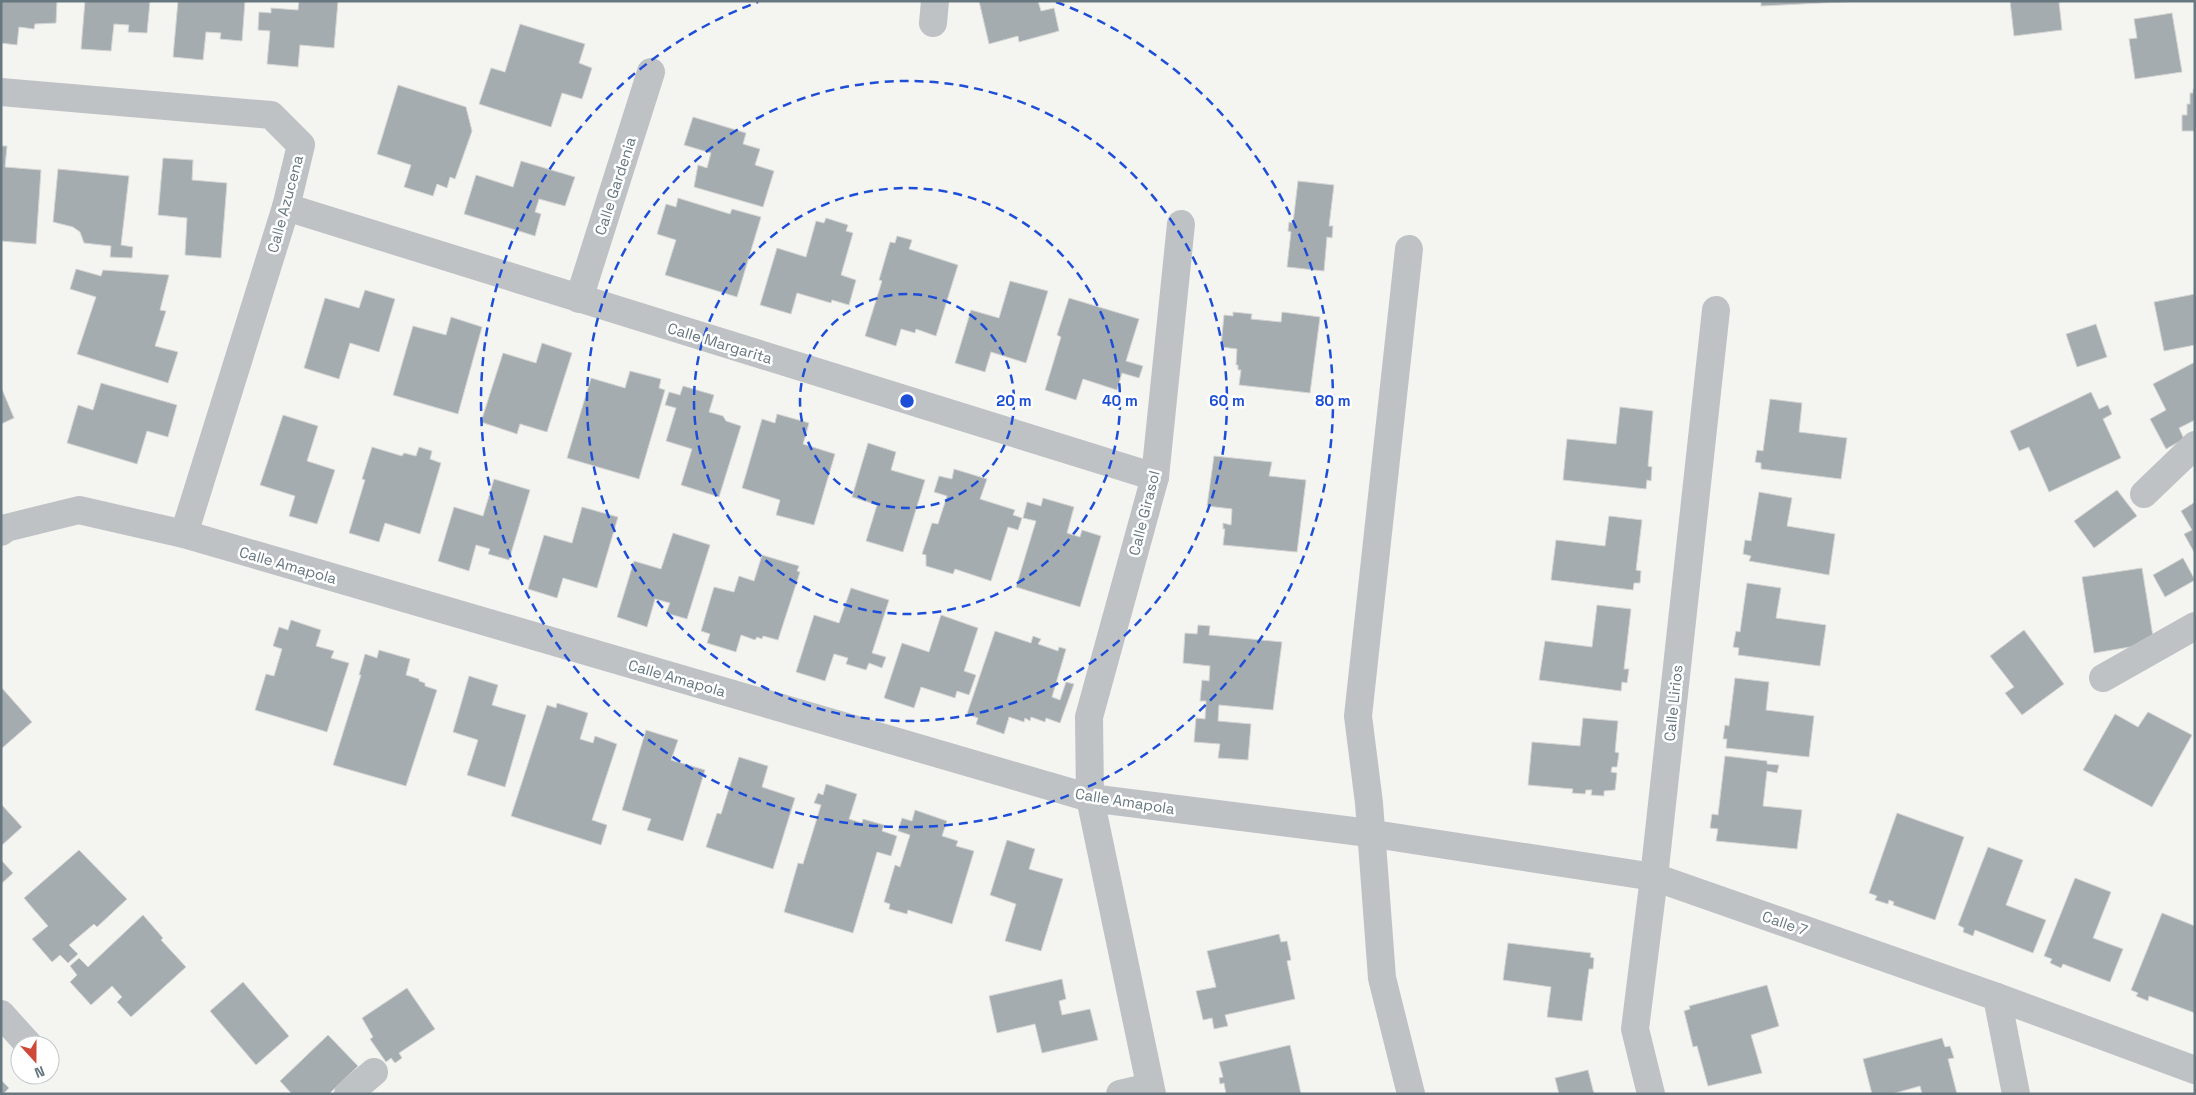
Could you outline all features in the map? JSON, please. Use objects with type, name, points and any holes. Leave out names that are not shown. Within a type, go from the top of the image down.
[{"type":"street","name":"Calle Gardenia","points":[[579,299],[651,72]]},
{"type":"street","name":"Calle Azucena","points":[[1,92],[271,115],[301,145],[286,207],[184,534]]},
{"type":"street","name":"Calle Margarita","points":[[286,207],[1155,477]]},
{"type":"street","name":"Calle Girasol","points":[[1151,1090],[1090,798],[1090,718],[1155,477],[1181,224]]},
{"type":"street","points":[[1409,249],[1358,716],[1366,833],[1382,978],[1411,1094]]},
{"type":"street","name":"Calle Lirios","points":[[1651,1094],[1635,1029],[1654,877],[1716,310]]},
{"type":"street","points":[[2144,494],[2195,445]]},
{"type":"street","name":"Calle Amapola","points":[[1,532],[6,528],[79,510],[184,534],[1090,798],[1366,833]]},
{"type":"street","points":[[2103,678],[2195,626]]},
{"type":"street","name":"Calle 7","points":[[1366,833],[1654,877],[1997,997],[2195,1070]]},
{"type":"street","points":[[1997,997],[2016,1094]]},
{"type":"street","points":[[1,1014],[20,1035]]},
{"type":"street","points":[[348,1094],[374,1072]]},
{"type":"street","points":[[1120,1094],[1151,1090]]},
{"type":"building","points":[[1,1],[57,1],[56,23],[35,24],[34,29],[19,27],[17,45],[1,43]]},
{"type":"building","points":[[85,1],[150,1],[147,33],[128,32],[129,25],[114,24],[111,51],[81,49]]},
{"type":"building","points":[[178,1],[245,1],[242,41],[220,39],[221,33],[206,32],[203,60],[173,57]]},
{"type":"building","points":[[299,1],[338,1],[334,48],[300,45],[298,67],[267,64],[270,31],[258,30],[259,12],[271,13],[271,8],[298,10]]},
{"type":"building","points":[[979,1],[1038,1],[1041,11],[1054,8],[1059,31],[1019,42],[1018,36],[989,44]]},
{"type":"building","points":[[1761,1],[1862,1],[1761,6]]},
{"type":"building","points":[[2010,1],[2068,1],[2059,2],[2062,30],[2014,36]]},
{"type":"building","points":[[2172,13],[2182,72],[2135,79],[2129,39],[2137,38],[2134,19]]},
{"type":"building","points":[[520,24],[585,44],[579,63],[592,68],[582,99],[562,93],[551,127],[479,104],[491,68],[505,72]]},
{"type":"building","points":[[398,85],[466,107],[472,131],[455,179],[450,177],[447,188],[437,184],[433,196],[404,187],[411,165],[377,154]]},
{"type":"building","points":[[2193,89],[2195,89],[2195,131],[2182,131],[2182,115],[2187,115],[2187,104],[2190,104],[2190,93],[2193,93]]},
{"type":"building","points":[[693,117],[746,133],[743,144],[760,149],[755,165],[774,171],[763,207],[694,187],[698,165],[707,168],[711,153],[684,145]]},
{"type":"building","points":[[1,146],[7,146],[5,167],[41,170],[36,244],[1,241]]},
{"type":"building","points":[[163,158],[193,160],[192,180],[227,183],[221,258],[185,255],[187,218],[158,215]]},
{"type":"building","points":[[521,161],[575,177],[565,206],[539,199],[535,212],[541,214],[535,236],[464,214],[476,175],[513,187]]},
{"type":"building","points":[[58,169],[129,176],[121,245],[133,247],[132,258],[110,257],[111,246],[84,243],[80,232],[73,227],[53,222]]},
{"type":"building","points":[[1298,181],[1334,185],[1329,226],[1333,226],[1332,238],[1327,237],[1324,271],[1287,267],[1291,232],[1288,231],[1289,222],[1293,223]]},
{"type":"building","points":[[678,198],[730,214],[732,209],[761,217],[737,297],[665,275],[676,240],[657,234],[666,204],[676,207]]},
{"type":"building","points":[[826,218],[848,225],[846,231],[853,233],[841,275],[856,280],[849,305],[832,300],[831,303],[797,293],[791,314],[760,305],[777,248],[806,257],[816,221],[824,223]]},
{"type":"building","points":[[897,236],[912,240],[909,249],[958,265],[936,336],[916,329],[915,333],[901,329],[896,346],[865,336],[882,281],[879,280],[890,242],[895,243]]},
{"type":"building","points":[[76,269],[101,276],[103,270],[169,275],[160,310],[166,311],[155,346],[178,352],[168,383],[77,354],[96,297],[70,289]]},
{"type":"building","points":[[1010,281],[1048,291],[1026,363],[991,352],[985,372],[955,363],[971,310],[999,318]]},
{"type":"building","points":[[365,290],[395,299],[379,352],[350,343],[339,379],[304,368],[325,298],[359,308]]},
{"type":"building","points":[[2195,294],[2195,345],[2164,351],[2154,302]]},
{"type":"building","points":[[1069,298],[1139,319],[1126,361],[1143,366],[1139,378],[1122,373],[1117,390],[1083,379],[1076,400],[1045,390],[1061,337],[1057,335]]},
{"type":"building","points":[[1233,312],[1252,314],[1251,319],[1281,322],[1282,312],[1320,317],[1310,393],[1239,385],[1241,370],[1238,370],[1238,365],[1236,365],[1237,349],[1221,347],[1224,315],[1233,316]]},
{"type":"building","points":[[451,317],[482,327],[458,414],[393,395],[413,326],[446,335]]},
{"type":"building","points":[[2096,324],[2107,357],[2077,367],[2066,334]]},
{"type":"building","points":[[542,343],[572,353],[547,432],[520,424],[517,434],[481,422],[503,353],[536,363]]},
{"type":"building","points":[[2195,362],[2195,420],[2179,428],[2184,439],[2166,449],[2150,419],[2166,410],[2153,384]]},
{"type":"building","points":[[630,371],[661,379],[659,388],[665,390],[639,479],[567,458],[591,378],[625,388]]},
{"type":"building","points":[[101,383],[177,405],[168,437],[147,431],[137,464],[67,443],[78,405],[93,410]]},
{"type":"building","points":[[683,386],[714,395],[709,412],[723,416],[726,421],[741,426],[719,497],[681,485],[692,449],[666,441],[676,408],[665,405],[669,392],[680,395]]},
{"type":"building","points":[[1,387],[14,418],[1,424]]},
{"type":"building","points":[[2091,392],[2099,409],[2108,405],[2112,414],[2103,419],[2121,458],[2049,492],[2029,447],[2019,451],[2010,431]]},
{"type":"building","points":[[1770,399],[1802,403],[1799,432],[1847,438],[1841,479],[1761,469],[1761,463],[1755,462],[1757,450],[1763,451]]},
{"type":"building","points":[[1620,407],[1653,411],[1648,466],[1652,467],[1651,481],[1647,480],[1646,489],[1563,480],[1567,439],[1616,444]]},
{"type":"building","points":[[777,414],[809,423],[803,444],[835,454],[814,525],[776,515],[780,500],[742,488],[762,419],[775,423]]},
{"type":"building","points":[[283,415],[318,426],[307,461],[335,470],[317,524],[289,516],[295,496],[260,485]]},
{"type":"building","points":[[868,443],[896,452],[891,470],[925,480],[903,552],[866,541],[877,505],[852,497]]},
{"type":"building","points":[[372,447],[402,456],[404,453],[416,456],[419,447],[432,451],[430,459],[441,463],[420,534],[385,523],[379,542],[349,533],[365,480],[362,479]]},
{"type":"building","points":[[1214,456],[1272,462],[1269,476],[1306,480],[1297,552],[1223,545],[1225,529],[1223,529],[1223,523],[1231,525],[1232,509],[1207,506]]},
{"type":"building","points":[[954,469],[987,479],[980,499],[1015,510],[1013,515],[1022,518],[1018,530],[1008,527],[991,581],[955,569],[953,574],[926,566],[926,555],[922,554],[932,523],[938,524],[947,496],[934,492],[939,476],[952,479]]},
{"type":"building","points":[[494,479],[530,490],[509,560],[488,554],[490,549],[476,545],[469,571],[438,561],[454,507],[483,516]]},
{"type":"building","points":[[2117,490],[2137,516],[2094,548],[2074,521]]},
{"type":"building","points":[[1759,492],[1792,498],[1787,526],[1835,534],[1829,575],[1749,561],[1751,556],[1743,554],[1745,540],[1751,541]]},
{"type":"building","points":[[1043,498],[1074,507],[1067,533],[1080,537],[1082,530],[1101,536],[1080,607],[1016,587],[1036,521],[1023,518],[1027,502],[1041,506]]},
{"type":"building","points":[[2195,502],[2195,554],[2184,534],[2192,530],[2181,511]]},
{"type":"building","points":[[582,507],[618,517],[597,588],[563,578],[557,598],[528,589],[544,535],[572,543]]},
{"type":"building","points":[[1609,516],[1642,520],[1636,570],[1641,571],[1640,583],[1634,583],[1633,590],[1551,580],[1556,540],[1605,546]]},
{"type":"building","points":[[673,533],[710,545],[687,619],[666,613],[670,603],[655,599],[647,627],[617,617],[634,561],[661,569]]},
{"type":"building","points":[[762,555],[799,566],[797,571],[800,572],[778,640],[763,636],[762,639],[757,637],[755,640],[741,635],[736,652],[707,643],[710,634],[701,631],[714,587],[734,592],[739,576],[754,581]]},
{"type":"building","points":[[2183,558],[2195,580],[2165,597],[2153,575]]},
{"type":"building","points":[[2142,568],[2154,643],[2094,653],[2082,577]]},
{"type":"building","points":[[1747,583],[1781,588],[1776,618],[1826,625],[1820,666],[1738,655],[1739,648],[1733,647],[1736,631],[1740,632]]},
{"type":"building","points":[[851,588],[889,600],[872,653],[886,657],[882,668],[869,663],[866,670],[846,664],[848,658],[834,654],[825,681],[796,672],[814,615],[839,623]]},
{"type":"building","points":[[1597,605],[1631,609],[1624,669],[1629,669],[1627,683],[1622,682],[1621,691],[1539,680],[1545,641],[1592,647]]},
{"type":"building","points":[[941,615],[978,628],[964,671],[976,675],[969,695],[957,691],[955,698],[921,687],[914,708],[884,698],[902,643],[929,652]]},
{"type":"building","points":[[291,620],[321,630],[316,646],[334,651],[331,658],[349,663],[327,732],[255,710],[266,674],[274,676],[282,649],[273,646],[279,627],[288,630]]},
{"type":"building","points":[[1198,625],[1210,626],[1209,635],[1282,642],[1273,710],[1219,705],[1218,721],[1251,724],[1248,760],[1218,758],[1220,744],[1194,742],[1196,718],[1205,719],[1206,701],[1200,701],[1202,680],[1209,681],[1210,666],[1183,663],[1185,633],[1197,634]]},
{"type":"building","points":[[2024,630],[2064,684],[2022,715],[2005,693],[2014,687],[1990,656]]},
{"type":"building","points":[[995,631],[1031,643],[1033,636],[1041,639],[1038,644],[1058,651],[1059,647],[1066,649],[1052,697],[1060,700],[1066,682],[1074,684],[1060,723],[1046,718],[1045,722],[1031,717],[1030,721],[1025,718],[1024,722],[1009,717],[1004,734],[976,724],[978,718],[967,714]]},
{"type":"building","points":[[379,650],[410,659],[406,675],[419,679],[419,681],[425,683],[425,686],[437,690],[406,786],[333,765],[361,675],[359,675],[365,654],[377,658]]},
{"type":"building","points":[[469,676],[498,685],[492,705],[526,715],[505,787],[467,775],[478,740],[453,732]]},
{"type":"building","points":[[1735,678],[1769,682],[1766,710],[1814,716],[1809,757],[1726,748],[1727,739],[1723,739],[1725,725],[1729,726]]},
{"type":"building","points":[[1,687],[32,722],[1,749]]},
{"type":"building","points":[[557,703],[588,713],[580,739],[593,743],[595,736],[617,744],[592,820],[607,825],[601,845],[511,816],[547,705],[556,708]]},
{"type":"building","points":[[2148,712],[2192,735],[2152,807],[2083,770],[2115,714],[2138,727]]},
{"type":"building","points":[[1583,718],[1618,721],[1615,752],[1619,753],[1617,767],[1612,767],[1611,772],[1617,773],[1615,790],[1604,791],[1604,796],[1591,795],[1592,790],[1586,790],[1585,794],[1572,793],[1573,789],[1528,785],[1532,742],[1580,746]]},
{"type":"building","points":[[646,730],[678,740],[671,760],[705,770],[683,841],[647,830],[651,819],[622,810]]},
{"type":"building","points":[[1725,756],[1767,761],[1767,764],[1779,765],[1777,773],[1767,771],[1763,806],[1802,810],[1797,849],[1716,841],[1718,829],[1710,828],[1712,814],[1718,815]]},
{"type":"building","points":[[739,757],[768,766],[762,787],[795,798],[773,869],[706,847],[717,813],[721,814]]},
{"type":"building","points":[[826,784],[857,794],[849,819],[862,823],[863,819],[884,825],[882,831],[897,836],[891,856],[877,852],[853,933],[784,912],[798,863],[803,864],[821,805],[814,803],[818,793],[823,795]]},
{"type":"building","points":[[1,804],[22,827],[1,846]]},
{"type":"building","points":[[915,810],[947,821],[942,836],[958,841],[956,846],[974,851],[952,924],[908,910],[907,914],[889,909],[890,904],[884,902],[895,865],[900,867],[910,835],[898,831],[902,818],[912,821]]},
{"type":"building","points":[[1897,813],[1964,837],[1935,920],[1893,905],[1894,902],[1889,900],[1888,904],[1875,900],[1877,896],[1869,893]]},
{"type":"building","points":[[1007,840],[1035,849],[1029,869],[1063,879],[1041,951],[1005,941],[1016,904],[990,895]]},
{"type":"building","points":[[1988,847],[2023,860],[2006,905],[2046,920],[2033,953],[1975,930],[1973,936],[1963,932],[1964,928],[1958,925]]},
{"type":"building","points":[[79,850],[127,899],[97,927],[94,924],[69,945],[78,954],[68,963],[60,955],[52,962],[32,939],[48,926],[24,898]]},
{"type":"building","points":[[1,860],[13,873],[1,884]]},
{"type":"building","points":[[2075,878],[2111,892],[2093,938],[2123,949],[2110,982],[2063,964],[2061,968],[2050,963],[2052,959],[2044,956]]},
{"type":"building","points":[[2162,913],[2195,926],[2195,1013],[2149,996],[2148,1001],[2136,996],[2138,993],[2131,990]]},
{"type":"building","points":[[143,915],[163,938],[161,940],[186,967],[131,1017],[117,1002],[122,997],[112,986],[91,1005],[70,982],[77,975],[70,966],[79,958],[88,967]]},
{"type":"building","points":[[1279,934],[1281,942],[1287,941],[1291,960],[1287,961],[1295,999],[1225,1015],[1228,1026],[1214,1029],[1212,1018],[1203,1020],[1196,991],[1216,987],[1207,951]]},
{"type":"building","points":[[1508,943],[1591,953],[1590,957],[1594,958],[1593,969],[1589,969],[1582,1021],[1547,1017],[1551,987],[1503,980]]},
{"type":"building","points":[[1062,979],[1066,999],[1059,1001],[1062,1015],[1090,1009],[1098,1040],[1042,1053],[1035,1024],[997,1033],[989,996]]},
{"type":"building","points":[[243,982],[289,1036],[256,1065],[210,1011]]},
{"type":"building","points":[[1767,985],[1779,1026],[1751,1035],[1762,1073],[1708,1086],[1697,1046],[1693,1047],[1684,1011],[1690,1009],[1689,1006]]},
{"type":"building","points":[[407,988],[435,1029],[399,1053],[402,1058],[395,1063],[391,1058],[386,1062],[370,1039],[373,1037],[362,1018]]},
{"type":"building","points":[[328,1035],[358,1066],[329,1094],[292,1094],[280,1081]]},
{"type":"building","points":[[1942,1038],[1945,1047],[1950,1046],[1954,1058],[1948,1059],[1957,1094],[1922,1094],[1920,1086],[1892,1094],[1872,1094],[1863,1059]]},
{"type":"building","points":[[1290,1045],[1301,1094],[1226,1094],[1224,1083],[1220,1084],[1219,1078],[1223,1077],[1219,1062]]},
{"type":"building","points":[[1588,1070],[1594,1094],[1559,1094],[1555,1078]]},
{"type":"building","points":[[1,1080],[9,1088],[3,1094],[1,1094]]}]
